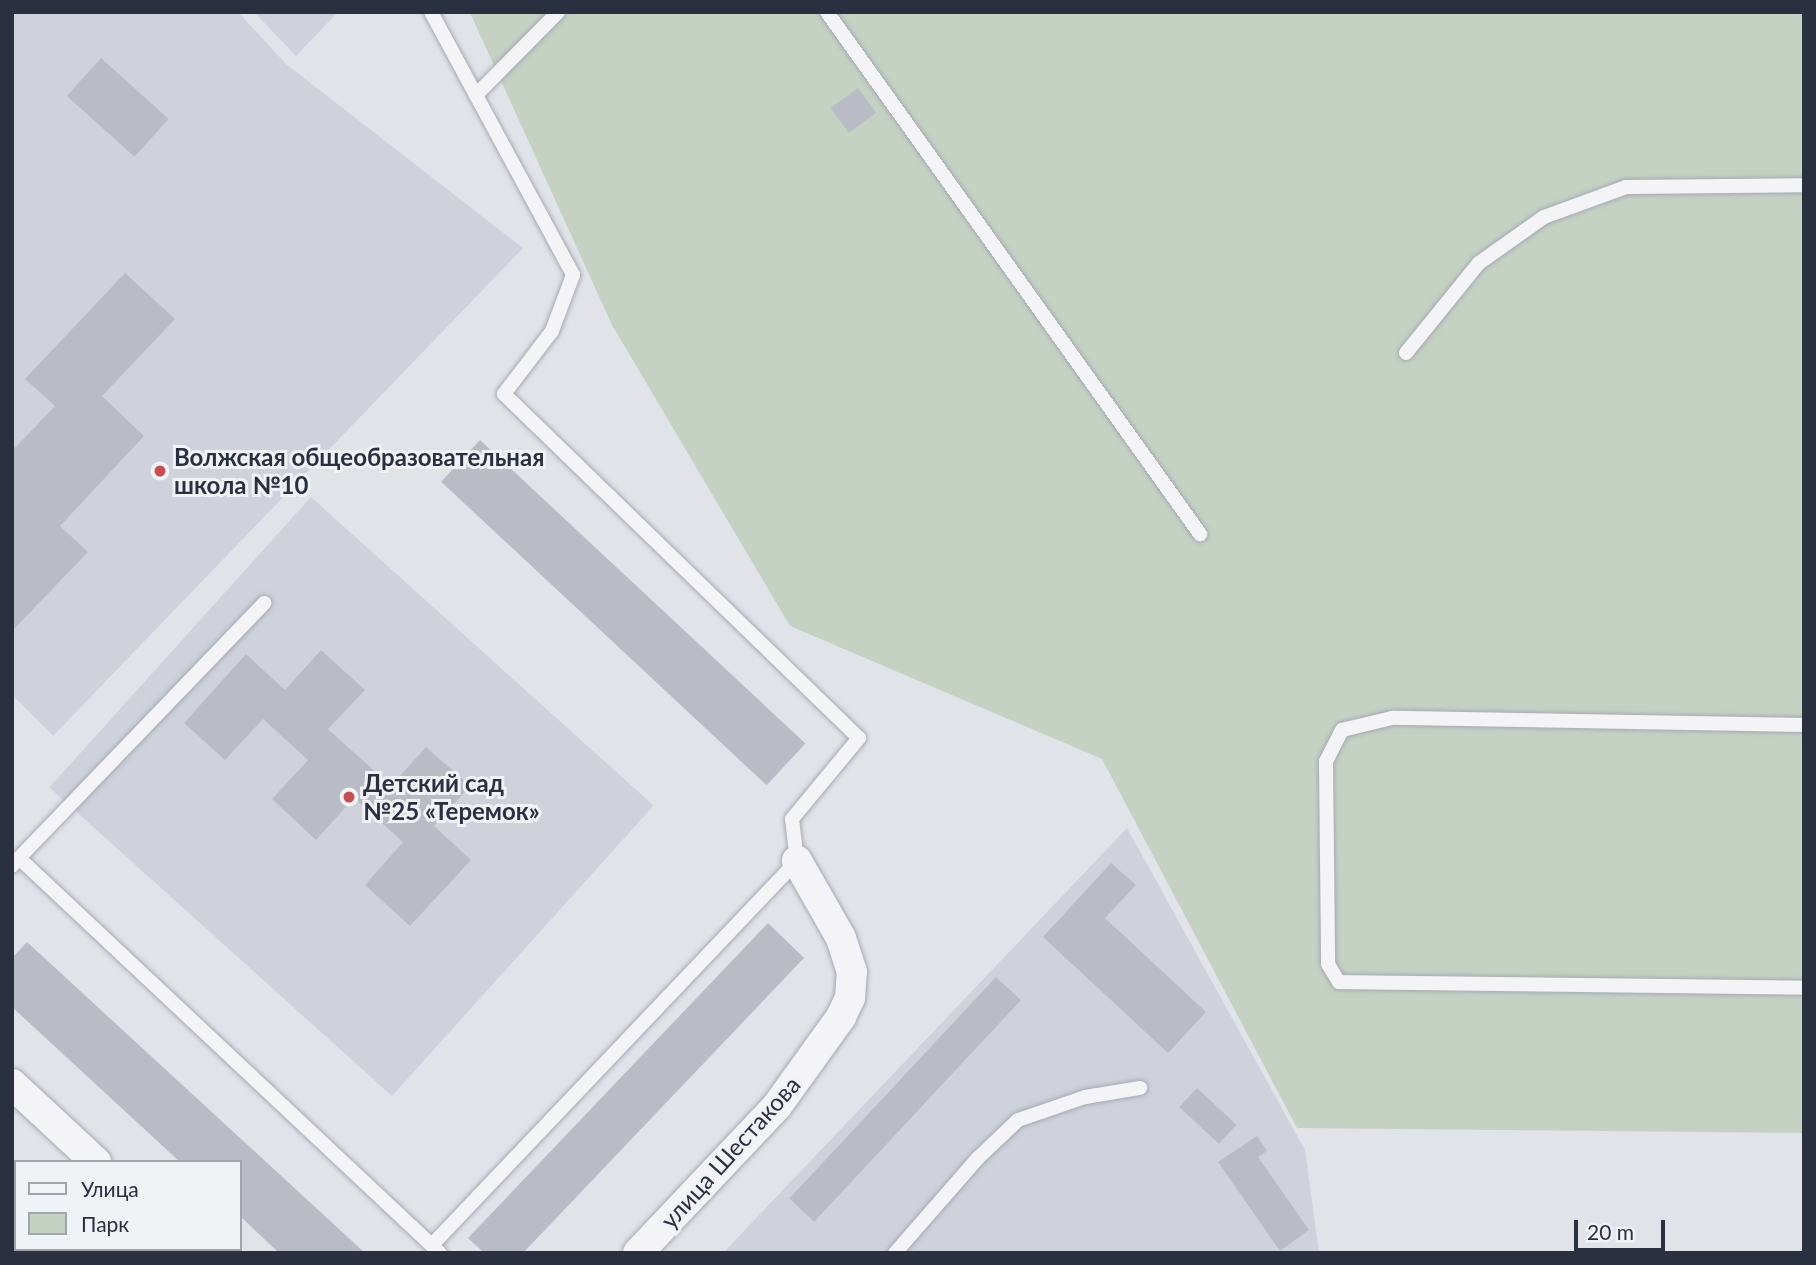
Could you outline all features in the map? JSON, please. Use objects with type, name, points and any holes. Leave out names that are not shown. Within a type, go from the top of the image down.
[{"type":"street","name":"улица Шестакова","points":[[638,1253],[777,1106],[841,1017],[850,998],[852,972],[841,939],[797,860]]},
{"type":"street","points":[[12,1084],[94,1160]]},
{"type":"lane","points":[[264,603],[16,862],[436,1249],[797,860],[792,819],[859,738],[504,394],[552,331],[573,275],[431,12]]},
{"type":"lane","points":[[476,95],[558,12]]},
{"type":"lane","points":[[827,12],[1200,534]]},
{"type":"lane","points":[[1406,353],[1479,263],[1544,217],[1626,187],[1804,185]]},
{"type":"lane","points":[[1804,725],[1392,718],[1342,730],[1326,761],[1326,775],[1328,964],[1339,982],[1804,988]]},
{"type":"lane","points":[[895,1253],[978,1158],[1018,1119],[1084,1097],[1140,1088]]},
{"type":"shaded area","name":"Волжская общеобразовательная школа №10","points":[[12,12],[238,12],[286,64],[523,248],[53,736],[12,695]]},
{"type":"shaded area","points":[[254,12],[338,12],[296,56]]},
{"type":"shaded area","name":"Детский сад №25 «Теремок»","points":[[311,497],[654,805],[392,1096],[49,788]]},
{"type":"shaded area","points":[[1127,828],[1305,1150],[1319,1253],[723,1253]]},
{"type":"green space","points":[[473,12],[1804,12],[1804,1133],[1297,1128],[1102,759],[790,626],[612,325],[471,15]]},
{"type":"building","points":[[101,58],[169,119],[135,157],[67,96]]},
{"type":"building","points":[[858,88],[876,113],[849,133],[830,108]]},
{"type":"building","points":[[125,273],[175,319],[102,396],[144,436],[60,526],[88,552],[12,631],[12,445],[15,448],[55,406],[25,379]]},
{"type":"building","points":[[480,440],[805,743],[767,785],[441,482]]},
{"type":"building","points":[[321,650],[365,690],[328,729],[391,786],[426,747],[470,786],[434,826],[471,860],[410,926],[365,885],[403,842],[354,798],[316,840],[272,799],[308,760],[263,719],[225,760],[184,723],[246,654],[285,690]]},
{"type":"building","points":[[1111,863],[1136,885],[1105,918],[1206,1012],[1168,1053],[1043,937]]},
{"type":"building","points":[[768,923],[804,958],[523,1253],[484,1253],[468,1238]]},
{"type":"building","points":[[27,942],[365,1253],[279,1253],[242,1218],[242,1160],[178,1160],[12,1007],[12,958]]},
{"type":"building","points":[[996,977],[1021,1000],[814,1222],[789,1199]]},
{"type":"building","points":[[1197,1088],[1236,1125],[1219,1144],[1179,1107]]},
{"type":"building","points":[[1257,1136],[1267,1151],[1258,1157],[1309,1230],[1280,1251],[1218,1162]]},
{"type":"place","name":"Волжская общеобразовательная школа №10","points":[[160,471]]},
{"type":"place","name":"Детский сад №25 «Теремок»","points":[[349,797]]}]
